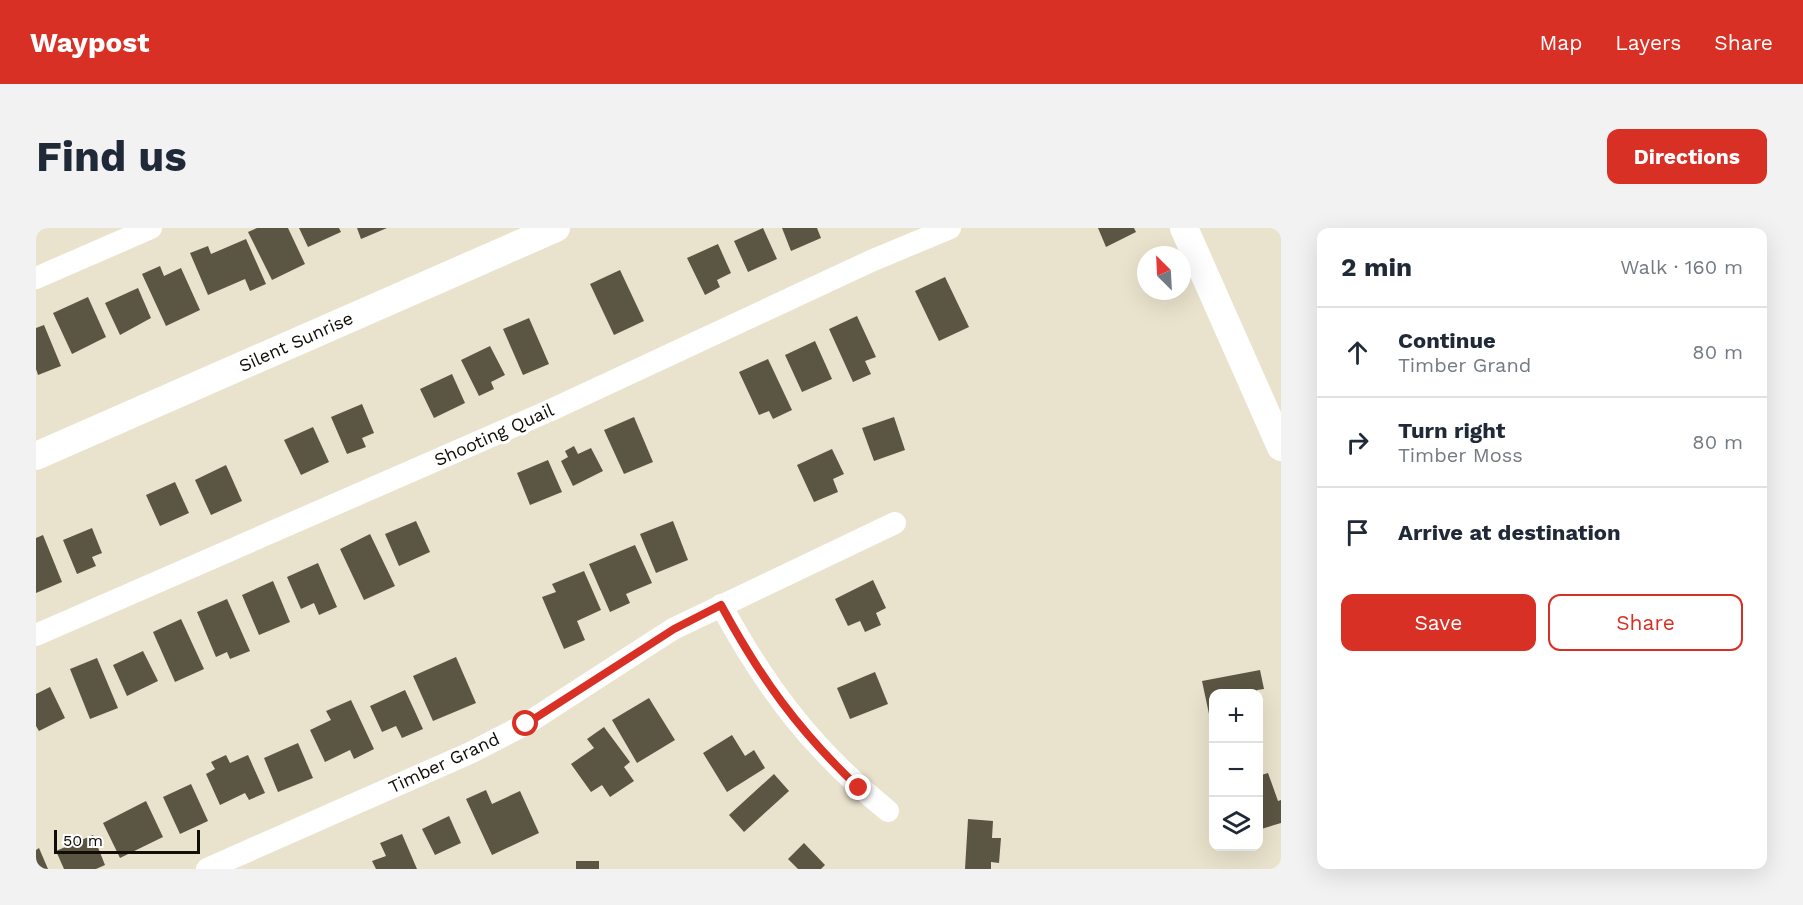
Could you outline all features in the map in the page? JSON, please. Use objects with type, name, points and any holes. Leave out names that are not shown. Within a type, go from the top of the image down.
[{"type":"street","points":[[36,278],[151,228]]},
{"type":"street","name":"Silent Sunrise","points":[[36,456],[556,228]]},
{"type":"street","name":"Shooting Quail","points":[[36,635],[551,410],[871,261],[950,228]]},
{"type":"street","points":[[1184,228],[1281,447]]},
{"type":"street","name":"Timber Grand","points":[[207,869],[470,753],[526,724],[674,629],[895,523]]},
{"type":"street","points":[[721,605],[774,695],[820,751],[888,811]]},
{"type":"building","points":[[257,228],[288,228],[305,264],[272,280],[248,232]]},
{"type":"building","points":[[299,228],[339,228],[341,232],[308,247]]},
{"type":"building","points":[[357,228],[387,228],[361,239]]},
{"type":"building","points":[[763,228],[777,259],[748,272],[734,241]]},
{"type":"building","points":[[782,228],[817,228],[821,238],[791,251]]},
{"type":"building","points":[[1098,228],[1134,228],[1136,232],[1106,247]]},
{"type":"building","points":[[246,239],[266,284],[250,291],[245,279],[208,295],[190,253],[208,246],[211,254]]},
{"type":"building","points":[[718,244],[731,273],[717,280],[720,287],[705,295],[687,258]]},
{"type":"building","points":[[160,266],[164,276],[181,268],[200,310],[166,326],[142,274]]},
{"type":"building","points":[[620,270],[644,321],[614,335],[590,284]]},
{"type":"building","points":[[945,277],[969,327],[939,341],[915,291]]},
{"type":"building","points":[[138,288],[151,318],[120,335],[105,303]]},
{"type":"building","points":[[88,297],[106,337],[72,354],[53,313]]},
{"type":"building","points":[[857,316],[876,357],[865,361],[871,374],[853,382],[829,329]]},
{"type":"building","points":[[529,318],[549,364],[523,375],[503,329]]},
{"type":"building","points":[[44,325],[61,366],[38,375],[36,328]]},
{"type":"building","points":[[815,341],[832,379],[802,392],[785,355]]},
{"type":"building","points":[[490,346],[505,375],[491,382],[494,389],[479,396],[461,360]]},
{"type":"building","points":[[768,359],[792,410],[773,419],[769,411],[759,415],[739,372]]},
{"type":"building","points":[[452,374],[465,403],[434,418],[420,389]]},
{"type":"building","points":[[362,404],[374,433],[362,438],[366,447],[347,454],[331,417]]},
{"type":"building","points":[[634,417],[653,462],[624,474],[604,430]]},
{"type":"building","points":[[894,417],[905,450],[874,461],[862,428]]},
{"type":"building","points":[[313,427],[329,462],[301,475],[284,440]]},
{"type":"building","points":[[574,446],[578,454],[591,448],[603,471],[573,486],[561,461],[568,457],[565,451]]},
{"type":"building","points":[[832,449],[844,474],[833,479],[838,492],[814,502],[797,465]]},
{"type":"building","points":[[548,460],[562,492],[530,505],[517,473]]},
{"type":"building","points":[[226,465],[242,501],[211,515],[195,480]]},
{"type":"building","points":[[175,482],[189,513],[160,526],[146,495]]},
{"type":"building","points":[[416,521],[430,552],[399,566],[385,534]]},
{"type":"building","points":[[673,521],[688,560],[656,573],[640,534]]},
{"type":"building","points":[[92,528],[102,553],[92,557],[96,566],[77,574],[63,540]]},
{"type":"building","points":[[370,534],[395,586],[364,600],[340,549]]},
{"type":"building","points":[[43,535],[62,582],[36,593],[36,538]]},
{"type":"building","points":[[635,545],[652,583],[626,594],[630,603],[610,612],[589,564]]},
{"type":"building","points":[[318,563],[337,607],[319,615],[314,603],[301,609],[287,577]]},
{"type":"building","points":[[584,571],[601,610],[577,621],[585,640],[564,649],[542,597],[556,592],[552,584]]},
{"type":"building","points":[[873,580],[886,608],[876,613],[881,625],[865,632],[860,621],[848,626],[835,599]]},
{"type":"building","points":[[273,581],[290,622],[259,635],[242,595]]},
{"type":"building","points":[[227,599],[250,651],[230,659],[227,652],[216,657],[197,612]]},
{"type":"building","points":[[181,619],[204,669],[175,682],[153,632]]},
{"type":"building","points":[[143,651],[158,681],[127,696],[113,665]]},
{"type":"building","points":[[456,657],[476,703],[433,721],[413,676]]},
{"type":"building","points":[[97,658],[118,708],[90,719],[70,669]]},
{"type":"building","points":[[1260,670],[1264,689],[1209,689],[1209,714],[1202,681]]},
{"type":"building","points":[[875,672],[888,704],[850,719],[837,688]]},
{"type":"building","points":[[50,687],[65,718],[39,731],[36,726],[36,694]]},
{"type":"building","points":[[405,690],[423,729],[402,738],[396,726],[382,732],[370,706]]},
{"type":"building","points":[[649,698],[675,740],[637,763],[612,720]]},
{"type":"building","points":[[351,700],[374,749],[354,759],[350,750],[325,762],[310,730],[331,720],[326,711]]},
{"type":"building","points":[[604,727],[630,762],[624,767],[634,781],[610,797],[602,785],[591,792],[571,764],[594,748],[587,739]]},
{"type":"building","points":[[732,735],[745,756],[754,750],[765,768],[727,792],[703,753]]},
{"type":"building","points":[[298,743],[313,778],[278,792],[264,758]]},
{"type":"building","points":[[226,755],[230,763],[248,755],[265,793],[249,800],[245,793],[220,805],[206,774],[215,769],[211,762]]},
{"type":"building","points":[[1268,773],[1278,801],[1281,800],[1281,823],[1263,828],[1263,797],[1263,774]]},
{"type":"building","points":[[774,774],[789,791],[744,832],[729,815]]},
{"type":"building","points":[[191,784],[208,821],[180,834],[163,797]]},
{"type":"building","points":[[486,790],[492,804],[520,791],[539,833],[492,855],[466,799]]},
{"type":"building","points":[[146,801],[163,837],[120,858],[103,823]]},
{"type":"building","points":[[449,816],[461,843],[435,855],[422,829]]},
{"type":"building","points":[[968,819],[993,821],[992,838],[1001,838],[999,863],[991,862],[991,869],[965,869]]},
{"type":"building","points":[[402,834],[417,869],[376,869],[372,861],[386,856],[380,843]]},
{"type":"building","points":[[93,835],[105,865],[96,869],[64,869],[56,851]]},
{"type":"building","points":[[804,843],[825,865],[821,869],[798,869],[788,859]]},
{"type":"building","points":[[39,848],[48,869],[36,869],[36,850]]},
{"type":"building","points":[[576,861],[599,861],[599,869],[576,869]]},
{"type":"route","points":[[526,724],[674,629],[721,605],[774,695],[820,751],[859,788]]}]
